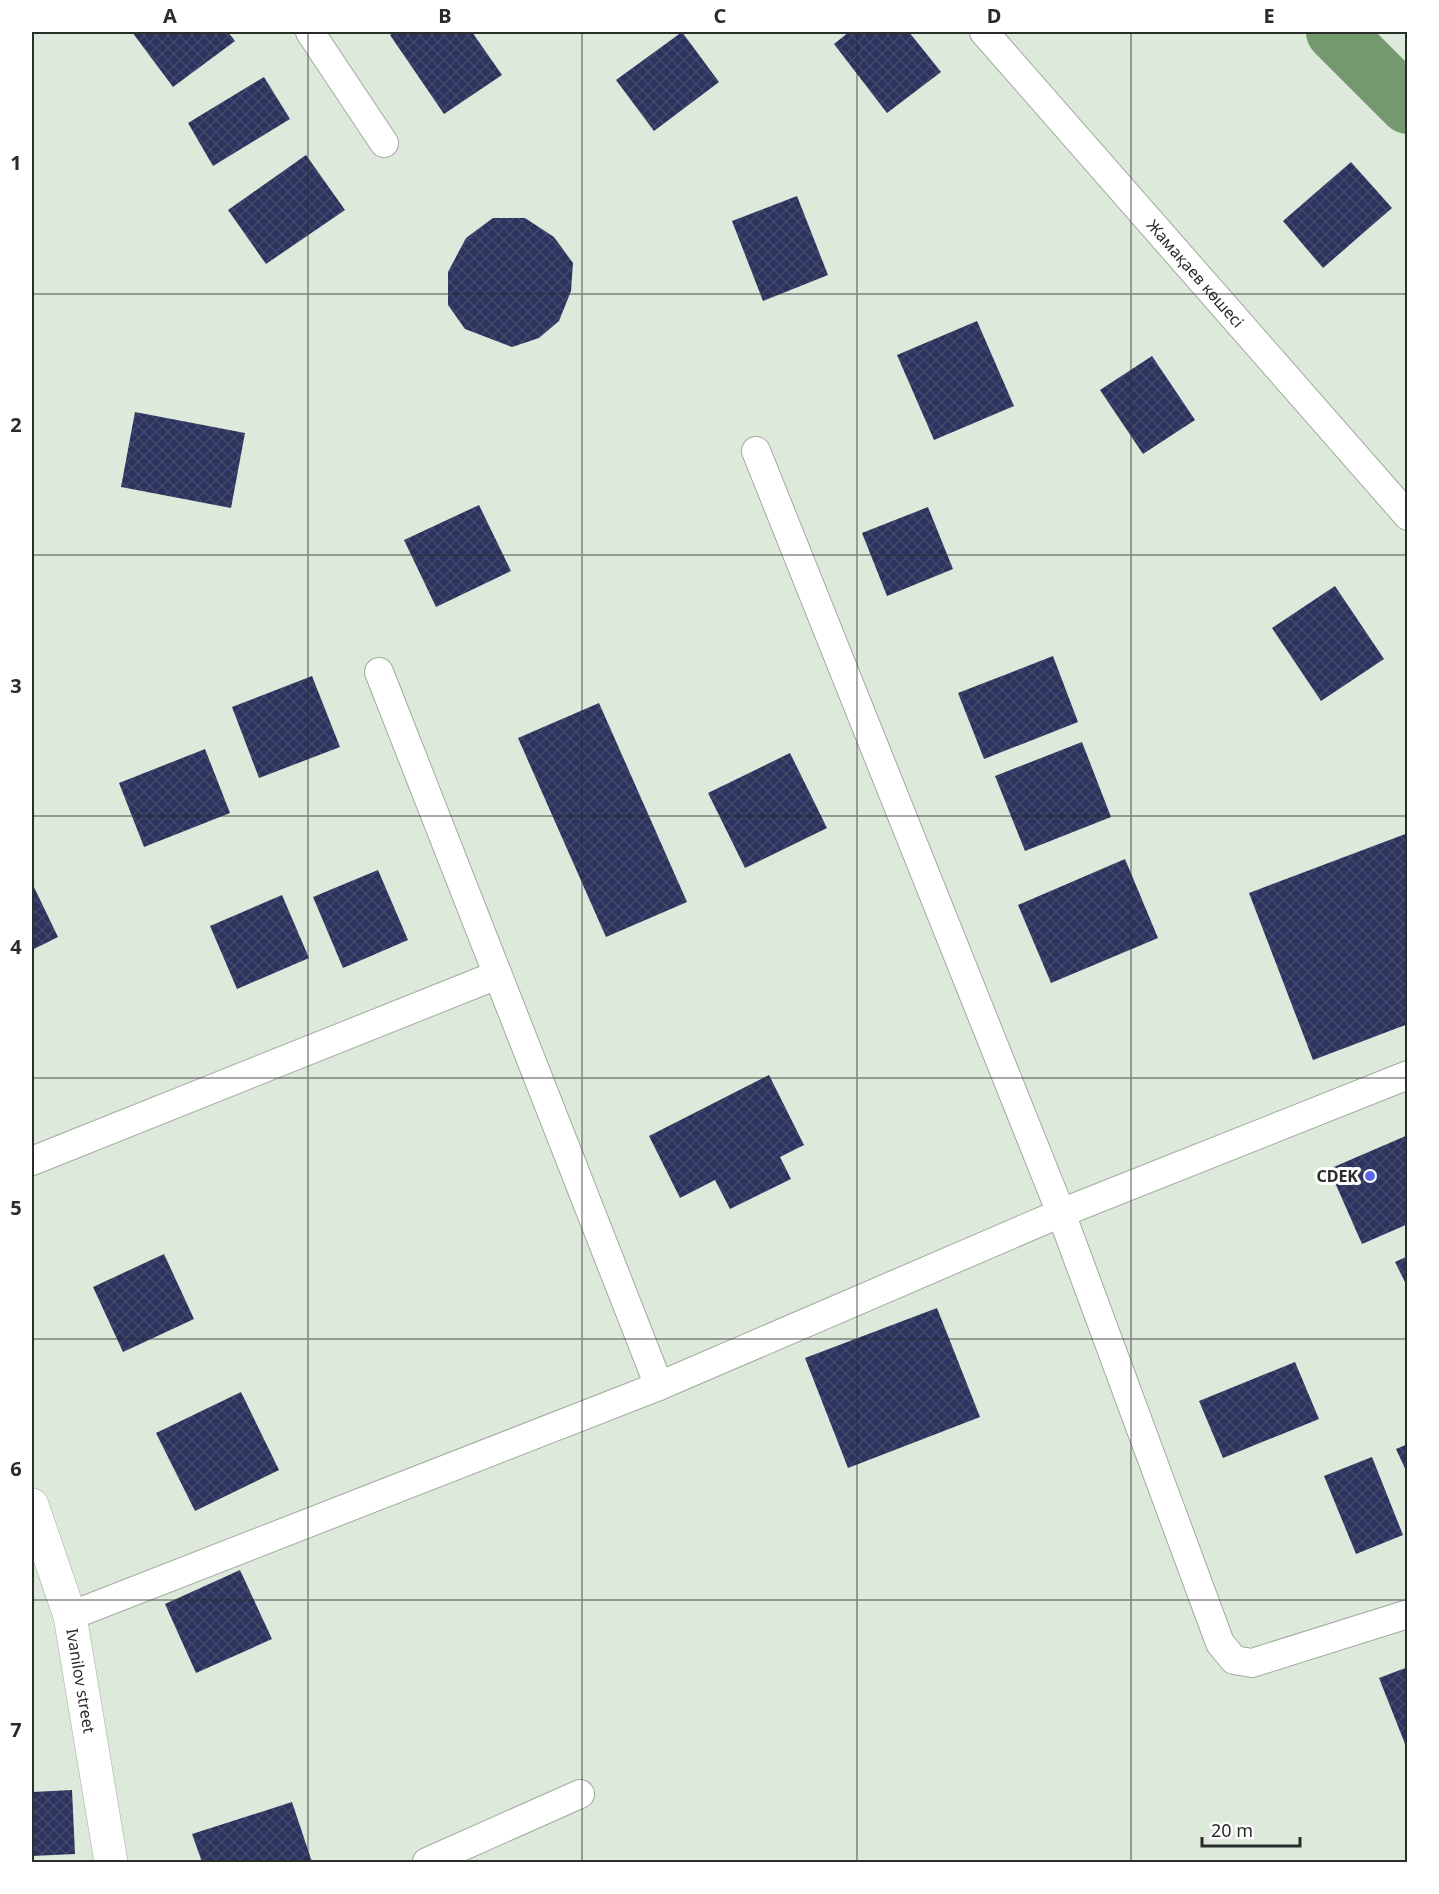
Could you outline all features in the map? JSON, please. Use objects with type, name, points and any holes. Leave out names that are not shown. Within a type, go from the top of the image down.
[{"type":"street","points":[[310,32],[384,143]]},
{"type":"street","name":"Жамақаев көшесі","points":[[984,32],[1407,516]]},
{"type":"street","points":[[756,451],[1061,1213],[1220,1643],[1234,1660],[1252,1663],[1407,1614]]},
{"type":"street","points":[[379,672],[659,1386]]},
{"type":"street","points":[[32,1161],[498,975]]},
{"type":"street","points":[[70,1616],[659,1386],[1061,1213],[1407,1075]]},
{"type":"street","name":"Ivanilov street","points":[[32,1505],[70,1616],[111,1863]]},
{"type":"street","points":[[427,1863],[580,1794]]},
{"type":"building","points":[[132,32],[228,32],[235,41],[173,87]]},
{"type":"building","points":[[396,32],[472,32],[502,75],[444,114],[390,35]]},
{"type":"building","points":[[682,32],[719,82],[654,131],[616,80]]},
{"type":"building","points":[[849,32],[909,32],[941,72],[887,113],[834,44]]},
{"type":"building","points":[[264,77],[290,119],[213,166],[188,123]]},
{"type":"building","points":[[306,155],[345,210],[266,264],[228,210]]},
{"type":"building","points":[[1351,162],[1392,208],[1323,268],[1283,221]]},
{"type":"building","points":[[797,196],[828,275],[763,301],[732,221]]},
{"type":"building","points":[[493,218],[525,218],[554,237],[573,263],[571,291],[559,321],[539,338],[512,347],[465,329],[448,305],[448,272],[466,238]]},
{"type":"building","points":[[977,321],[1014,406],[934,440],[897,355]]},
{"type":"building","points":[[1152,356],[1195,420],[1143,454],[1100,390]]},
{"type":"building","points":[[135,412],[245,433],[231,508],[121,487]]},
{"type":"building","points":[[479,505],[511,571],[436,607],[404,540]]},
{"type":"building","points":[[928,507],[953,569],[887,596],[862,533]]},
{"type":"building","points":[[1335,586],[1384,659],[1321,701],[1272,628]]},
{"type":"building","points":[[1053,656],[1078,722],[984,759],[958,693]]},
{"type":"building","points":[[312,676],[340,747],[259,778],[232,707]]},
{"type":"building","points":[[599,703],[687,902],[606,937],[518,738]]},
{"type":"building","points":[[1082,742],[1111,817],[1025,851],[995,776]]},
{"type":"building","points":[[205,749],[230,813],[144,847],[119,783]]},
{"type":"building","points":[[790,753],[827,828],[745,868],[708,793]]},
{"type":"building","points":[[1408,833],[1408,1024],[1313,1060],[1249,893]]},
{"type":"building","points":[[1125,859],[1158,938],[1051,983],[1018,905]]},
{"type":"building","points":[[378,870],[408,940],[343,968],[313,897]]},
{"type":"building","points":[[32,883],[58,937],[32,950]]},
{"type":"building","points":[[282,895],[309,958],[237,989],[210,926]]},
{"type":"building","points":[[769,1075],[804,1145],[780,1157],[791,1179],[730,1209],[715,1180],[680,1198],[649,1136]]},
{"type":"building","points":[[1408,1135],[1408,1224],[1362,1244],[1329,1169]]},
{"type":"building","points":[[164,1254],[194,1319],[123,1352],[93,1287]]},
{"type":"building","points":[[1408,1256],[1408,1288],[1395,1262]]},
{"type":"building","points":[[937,1308],[980,1417],[848,1468],[805,1358]]},
{"type":"building","points":[[1295,1362],[1319,1419],[1223,1458],[1199,1401]]},
{"type":"building","points":[[241,1392],[279,1470],[195,1511],[156,1433]]},
{"type":"building","points":[[1408,1444],[1408,1475],[1396,1449]]},
{"type":"building","points":[[1372,1457],[1403,1535],[1356,1554],[1324,1476]]},
{"type":"building","points":[[240,1570],[272,1639],[196,1673],[165,1604]]},
{"type":"building","points":[[1408,1667],[1408,1749],[1407,1749],[1379,1678]]},
{"type":"building","points":[[72,1790],[75,1854],[32,1856],[32,1792]]},
{"type":"building","points":[[292,1802],[312,1862],[202,1862],[192,1834]]},
{"type":"waterway","points":[[1335,32],[1408,105]]},
{"type":"place","name":"CDEK","points":[[1370,1176]]}]
